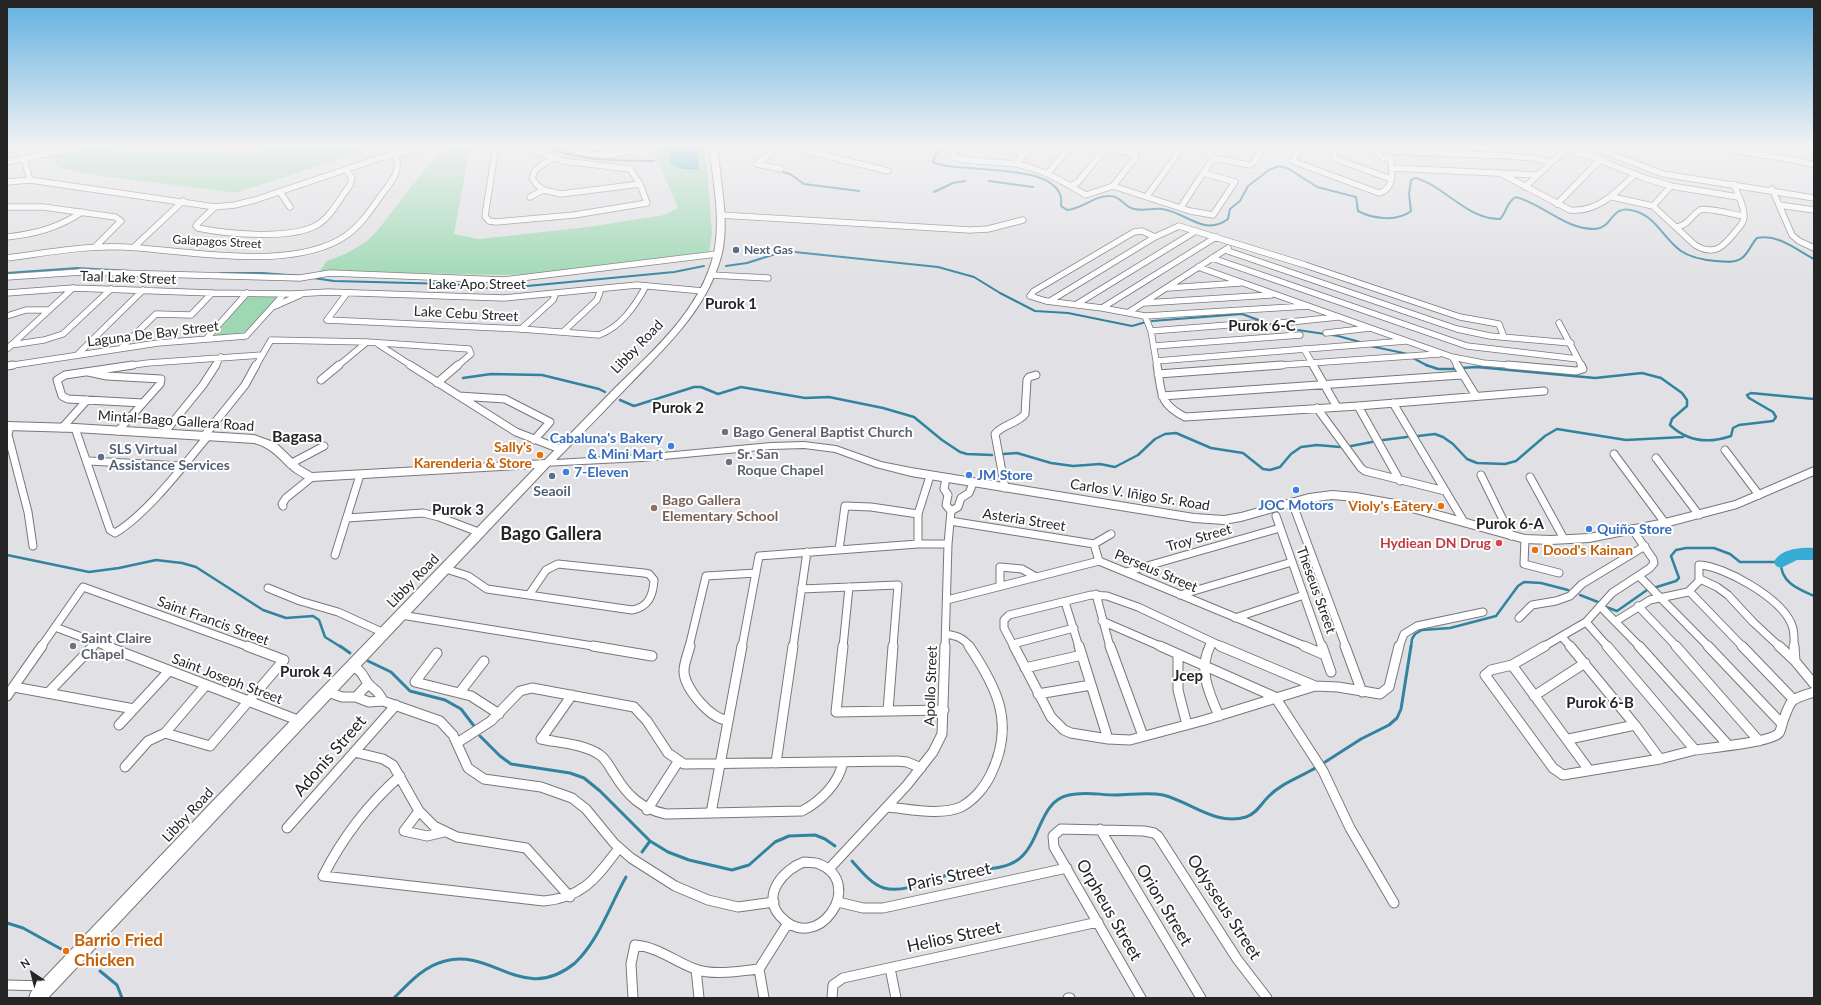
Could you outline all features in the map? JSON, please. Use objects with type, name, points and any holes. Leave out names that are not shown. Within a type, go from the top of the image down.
[{"type":"main road","name":"Libby Road","points":[[38,998],[401,615],[665,342],[686,317],[702,293],[711,275],[720,236],[718,192]]},
{"type":"main road","name":"Mintal-Bago Gallera Road","points":[[9,426],[75,428],[254,439],[275,448],[300,473],[312,477],[546,464]]},
{"type":"main road","name":"Carlos V. Iñigo Sr. Road","points":[[546,464],[804,445],[836,449],[879,465],[930,476],[1209,520],[1224,520],[1241,517],[1292,502],[1321,496],[1356,497],[1464,522],[1510,536],[1539,540],[1589,538],[1699,515],[1737,504],[1814,471]]},
{"type":"street","points":[[117,192],[215,207],[245,203],[280,192],[290,207]]},
{"type":"street","points":[[215,207],[197,224],[196,226],[198,228],[262,233],[306,229],[320,222],[344,192]]},
{"type":"street","name":"Galapagos Street","points":[[7,258],[95,247],[134,247],[246,256],[300,252],[331,244],[342,238],[353,229],[383,192]]},
{"type":"street","points":[[489,192],[485,216],[489,221],[496,222],[574,215],[647,203],[643,192]]},
{"type":"street","points":[[530,197],[539,192]]},
{"type":"street","points":[[552,192],[561,194],[578,192]]},
{"type":"street","points":[[1081,192],[1088,195],[1097,192]]},
{"type":"street","points":[[1133,192],[1190,210],[1213,215],[1228,192]]},
{"type":"street","points":[[1146,196],[1149,192]]},
{"type":"street","points":[[1181,206],[1190,192]]},
{"type":"street","points":[[1535,192],[1557,204],[1577,212],[1602,203],[1617,192]]},
{"type":"street","points":[[1557,204],[1569,192]]},
{"type":"street","points":[[1653,206],[1666,192]]},
{"type":"street","points":[[1707,192],[1738,197]]},
{"type":"street","points":[[1612,197],[1653,206],[1700,248],[1707,250],[1720,248],[1726,244],[1741,224],[1744,216],[1736,192]]},
{"type":"street","points":[[1773,192],[1792,235],[1799,241],[1814,248]]},
{"type":"street","points":[[1778,192],[1814,198]]},
{"type":"street","points":[[1782,192],[1814,195]]},
{"type":"street","points":[[134,247],[183,201]]},
{"type":"street","points":[[1779,205],[1814,210]]},
{"type":"street","points":[[7,208],[43,207],[115,217],[121,221],[95,247]]},
{"type":"street","points":[[1677,227],[1688,224],[1699,210],[1703,209],[1744,216]]},
{"type":"street","points":[[7,237],[50,230],[68,222],[82,212]]},
{"type":"street","points":[[720,215],[970,230],[988,229],[1023,220]]},
{"type":"street","points":[[1050,301],[1155,237],[1176,226],[1236,242],[1460,317],[1499,324],[1504,337]]},
{"type":"street","points":[[1155,237],[1142,231],[1137,231],[1029,295],[1033,298],[1050,301],[1129,312],[1148,323],[1254,323]]},
{"type":"street","points":[[1077,304],[1196,231]]},
{"type":"street","points":[[1102,308],[1216,237]]},
{"type":"street","points":[[1129,312],[1168,288],[1236,242]]},
{"type":"street","points":[[1225,250],[1456,329],[1504,337],[1571,343]]},
{"type":"street","points":[[7,277],[81,272],[300,278],[330,273],[504,280],[717,254]]},
{"type":"street","points":[[1212,258],[1476,348],[1578,359]]},
{"type":"street","points":[[1198,267],[1452,357],[1483,363],[1576,371],[1583,370],[1571,343],[1559,323]]},
{"type":"street","points":[[711,275],[768,278]]},
{"type":"street","points":[[1168,288],[1243,283]]},
{"type":"street","name":"Lake Apo Street","points":[[284,294],[347,293],[494,298],[637,285],[669,289],[672,291],[702,293]]},
{"type":"street","name":"Lake Cebu Street","points":[[347,293],[327,320],[521,329],[595,335],[603,334],[610,330],[633,308],[646,286]]},
{"type":"street","points":[[9,347],[73,288]]},
{"type":"street","name":"Taal Lake Street","points":[[7,293],[73,288],[284,294]]},
{"type":"street","points":[[9,347],[44,340],[64,334],[111,289]]},
{"type":"street","points":[[563,332],[597,300],[601,289]]},
{"type":"street","points":[[1367,312],[1376,289]]},
{"type":"street","points":[[77,355],[143,290]]},
{"type":"street","points":[[122,348],[156,314],[191,315],[212,293]]},
{"type":"street","points":[[206,339],[247,293]]},
{"type":"street","points":[[271,308],[307,293]]},
{"type":"street","points":[[521,329],[553,300],[556,293]]},
{"type":"street","name":"Laguna De Bay Street","points":[[7,366],[122,348],[246,336],[284,294]]},
{"type":"street","points":[[1144,303],[1275,294]]},
{"type":"street","points":[[1148,323],[1308,306]]},
{"type":"street","points":[[7,316],[21,310],[49,310]]},
{"type":"street","points":[[1371,328],[1376,315]]},
{"type":"street","points":[[1280,322],[1340,317]]},
{"type":"street","points":[[1148,323],[1154,346],[1163,401],[1179,415],[1185,417],[1358,406],[1544,390]]},
{"type":"street","points":[[1326,332],[1371,328]]},
{"type":"street","points":[[1154,346],[1300,335]]},
{"type":"street","points":[[75,428],[89,461],[98,497],[110,530],[115,533],[122,530],[182,466],[245,385],[271,340],[367,342],[469,349],[471,351],[469,356],[437,384]]},
{"type":"street","points":[[1156,361],[1409,341]]},
{"type":"street","points":[[320,380],[367,342]]},
{"type":"street","points":[[376,343],[437,384],[516,432],[560,449]]},
{"type":"street","points":[[1304,349],[1337,407]]},
{"type":"street","points":[[1158,374],[1442,354]]},
{"type":"street","points":[[143,403],[64,398],[57,380],[65,375],[148,363],[262,355]]},
{"type":"street","points":[[164,433],[202,385],[221,357]]},
{"type":"street","points":[[1452,357],[1459,371],[1476,396]]},
{"type":"street","points":[[1162,396],[1325,385],[1459,371]]},
{"type":"street","points":[[86,372],[107,376],[161,379],[160,384],[118,431]]},
{"type":"street","points":[[1004,488],[995,434],[1002,427],[1022,418],[1025,414],[1027,380],[1029,377],[1036,375]]},
{"type":"street","points":[[457,396],[505,399],[550,422],[534,440]]},
{"type":"street","points":[[62,428],[87,400]]},
{"type":"street","points":[[1393,403],[1464,522]]},
{"type":"street","points":[[1358,406],[1400,481]]},
{"type":"street","points":[[1317,408],[1361,468],[1370,473],[1445,492]]},
{"type":"street","points":[[9,426],[8,435],[28,512],[33,546]]},
{"type":"street","points":[[290,464],[324,446]]},
{"type":"street","points":[[1725,450],[1760,495]]},
{"type":"street","points":[[1614,454],[1665,523]]},
{"type":"street","points":[[1656,458],[1699,515]]},
{"type":"street","points":[[89,461],[182,466]]},
{"type":"street","points":[[335,556],[360,475]]},
{"type":"street","points":[[1481,475],[1510,536]]},
{"type":"street","points":[[918,544],[918,514],[930,476]]},
{"type":"street","points":[[283,506],[282,504],[286,498],[312,477]]},
{"type":"street","points":[[1530,477],[1564,539]]},
{"type":"street","name":"Apollo Street","points":[[829,869],[888,807],[921,768],[939,744],[942,734],[944,710],[948,544],[951,510],[947,508],[946,505],[948,496],[944,489],[946,478]]},
{"type":"street","points":[[951,510],[958,507],[961,498],[969,493],[973,483]]},
{"type":"street","points":[[948,496],[961,498]]},
{"type":"street","points":[[1292,502],[1362,692]]},
{"type":"street","points":[[839,550],[845,506],[871,507],[918,514]]},
{"type":"street","points":[[347,518],[423,513],[439,517],[480,533]]},
{"type":"street","name":"Theseus Street","points":[[1276,516],[1331,672]]},
{"type":"street","name":"Asteria Street","points":[[950,521],[1094,544]]},
{"type":"street","name":"Troy Street","points":[[1126,572],[1280,528]]},
{"type":"street","points":[[1632,529],[1645,546],[1654,563],[1650,568],[1640,577],[1612,593],[1586,622],[1512,665],[1491,670],[1486,675],[1486,678],[1556,771],[1563,775],[1660,759],[1695,750],[1759,741],[1779,733],[1794,699],[1814,692]]},
{"type":"street","points":[[1099,561],[1094,544],[1111,534]]},
{"type":"street","points":[[1525,539],[1524,564],[1559,573]]},
{"type":"street","points":[[711,813],[759,556],[918,544],[948,544]]},
{"type":"street","points":[[1519,618],[1532,605],[1556,601],[1570,596],[1582,584],[1645,546]]},
{"type":"street","points":[[776,763],[807,552]]},
{"type":"street","name":"Perseus Street","points":[[947,600],[1099,561],[1326,655]]},
{"type":"street","points":[[1180,595],[1292,562]]},
{"type":"street","points":[[446,569],[468,576],[487,589],[529,595],[638,610],[648,604],[654,580],[649,574],[644,573],[558,564],[546,570],[529,595]]},
{"type":"street","points":[[1000,586],[999,566],[1022,569],[1036,577]]},
{"type":"street","points":[[1616,621],[1638,606],[1657,596],[1690,592],[1700,579],[1699,566],[1706,566],[1743,581],[1776,605],[1791,622],[1795,661]]},
{"type":"street","points":[[728,720],[715,717],[706,708],[686,682],[684,671],[706,576],[756,573]]},
{"type":"street","points":[[1640,577],[1657,596],[1668,604],[1782,724]]},
{"type":"street","points":[[1700,579],[1717,587],[1728,595],[1753,622],[1795,661],[1814,684]]},
{"type":"street","points":[[801,589],[898,585],[888,711]]},
{"type":"street","name":"Saint Francis Street","points":[[55,627],[83,587],[284,660],[249,701]]},
{"type":"street","points":[[849,587],[836,712],[944,710]]},
{"type":"street","points":[[268,588],[300,601],[338,612],[384,633]]},
{"type":"street","points":[[1690,592],[1794,699]]},
{"type":"street","points":[[1315,686],[1212,643],[1138,608],[1107,596],[1096,594],[1009,615],[1004,618],[1002,622],[1051,717],[1064,730],[1108,739],[1130,740],[1219,716],[1275,697],[1315,686],[1338,687],[1380,694],[1389,687],[1404,633],[1411,627],[1424,623],[1483,612]]},
{"type":"street","points":[[1096,594],[1102,620],[1120,680],[1143,736]]},
{"type":"street","points":[[1235,618],[1304,595]]},
{"type":"street","points":[[1065,602],[1108,739]]},
{"type":"street","points":[[1600,606],[1616,621],[1728,745]]},
{"type":"street","points":[[1638,606],[1669,638],[1759,741]]},
{"type":"street","points":[[401,615],[652,656]]},
{"type":"street","points":[[1102,620],[1275,697],[1323,771],[1350,828],[1394,903]]},
{"type":"street","points":[[1586,622],[1695,750]]},
{"type":"street","points":[[7,696],[55,627]]},
{"type":"street","name":"Saint Joseph Street","points":[[55,627],[300,721]]},
{"type":"street","points":[[1013,644],[1074,628]]},
{"type":"street","points":[[888,807],[936,810],[959,807],[976,796],[985,785],[998,757],[1003,722],[998,700],[965,640],[957,636],[946,634]]},
{"type":"street","points":[[1562,637],[1635,725],[1660,759]]},
{"type":"street","points":[[48,693],[96,643]]},
{"type":"street","points":[[1212,643],[1207,650],[1203,665],[1205,677],[1219,716]]},
{"type":"street","points":[[437,653],[415,682],[460,692],[476,698],[499,714]]},
{"type":"street","points":[[1178,654],[1177,690],[1181,710],[1187,725]]},
{"type":"street","points":[[1025,668],[1082,655]]},
{"type":"street","points":[[460,692],[484,661]]},
{"type":"street","points":[[1534,696],[1585,663]]},
{"type":"street","points":[[1512,665],[1534,696],[1569,739],[1589,770]]},
{"type":"street","points":[[353,666],[364,674],[368,684],[381,693],[384,701]]},
{"type":"street","points":[[119,725],[169,670]]},
{"type":"street","points":[[356,697],[368,684]]},
{"type":"street","points":[[125,767],[148,740],[165,733],[206,685]]},
{"type":"street","points":[[1038,694],[1091,685]]},
{"type":"street","points":[[14,687],[134,709]]},
{"type":"street","points":[[457,743],[483,727],[499,714],[523,689],[532,688],[634,707],[642,714],[668,753],[678,762],[692,764],[720,764],[897,761],[907,762],[921,768]]},
{"type":"street","points":[[328,692],[342,697],[356,697],[369,702],[384,701],[440,721],[453,735],[468,768],[474,774],[484,779],[554,790],[566,795],[582,806],[619,848],[641,867],[712,902],[738,907],[774,902]]},
{"type":"street","points":[[572,695],[541,739],[588,750],[600,755],[628,794],[635,802],[647,810],[666,814],[802,811],[812,805],[836,781],[841,772],[843,762]]},
{"type":"street","points":[[165,733],[210,746],[249,701]]},
{"type":"street","name":"Adonis Street","points":[[287,828],[396,705]]},
{"type":"street","points":[[1569,739],[1635,725]]},
{"type":"street","points":[[354,752],[389,762],[396,768],[419,811],[434,826],[457,837],[526,848],[570,897]]},
{"type":"street","points":[[647,810],[678,762]]},
{"type":"street","points":[[400,776],[369,805],[349,829],[339,843],[323,876],[555,901],[570,897],[586,887],[619,848]]},
{"type":"street","points":[[419,811],[404,831],[427,836],[444,832]]},
{"type":"street","name":"Orpheus Street","points":[[1100,829],[1061,829],[1053,836],[1054,846],[1141,998]]},
{"type":"street","name":"Odysseus Street","points":[[1100,829],[1144,831],[1154,833],[1162,840],[1238,958],[1266,998]]},
{"type":"street","name":"Orion Street","points":[[1100,829],[1201,998]]},
{"type":"street","points":[[811,862],[824,865],[837,880],[839,894],[838,902],[831,914],[821,923],[808,927],[801,927],[788,924],[779,914],[774,902],[774,888],[781,876],[791,866],[798,863],[811,862]]},
{"type":"street","name":"Paris Street","points":[[838,902],[863,908],[883,908],[1067,868]]},
{"type":"street","name":"Helios Street","points":[[832,998],[833,984],[837,980],[1098,922]]},
{"type":"street","points":[[764,998],[759,969],[788,924]]},
{"type":"street","points":[[633,998],[631,964],[635,945],[652,947],[676,961],[696,969],[724,972],[759,969]]},
{"type":"street","points":[[890,968],[896,998]]},
{"type":"street","points":[[696,969],[699,998]]},
{"type":"street","points":[[7,985],[49,986]]},
{"type":"green space","points":[[407,192],[462,192],[454,234],[479,239],[588,227],[664,215],[678,208],[671,192],[709,192],[712,233],[709,253],[525,274],[504,275],[320,271],[327,261],[345,254],[366,242],[377,231]]},
{"type":"green space","points":[[249,295],[275,296],[276,298],[246,332],[214,336]]},
{"type":"waterway","points":[[1059,192],[1061,206],[1067,210],[1105,196],[1114,196],[1131,208],[1143,210],[1162,209],[1171,211],[1203,225],[1219,224],[1228,219],[1230,209],[1240,201],[1245,192]]},
{"type":"waterway","points":[[1336,192],[1356,197],[1358,211],[1371,216],[1385,218],[1399,217],[1411,211],[1409,192]]},
{"type":"waterway","points":[[1443,192],[1467,209],[1488,218],[1500,219],[1508,204],[1516,197],[1526,200],[1564,221],[1584,228],[1601,228],[1621,210],[1627,209],[1635,211],[1649,218],[1681,251],[1707,260],[1723,262],[1736,261],[1744,256],[1757,238],[1765,237],[1787,243],[1814,259]]},
{"type":"waterway","points":[[726,266],[747,263],[785,251],[938,267],[974,277],[1000,293],[1035,311],[1068,313],[1132,326],[1146,322]]},
{"type":"waterway","points":[[313,278],[334,281],[450,284],[496,289],[674,272],[704,266]]},
{"type":"waterway","points":[[7,273],[77,268],[130,271]]},
{"type":"waterway","points":[[221,273],[262,273],[302,276]]},
{"type":"waterway","points":[[1152,321],[1242,314],[1278,327],[1338,336],[1360,342]]},
{"type":"waterway","points":[[1370,346],[1408,354]]},
{"type":"waterway","points":[[1413,358],[1426,365]]},
{"type":"waterway","points":[[1426,365],[1438,369],[1455,369]]},
{"type":"waterway","points":[[1461,368],[1477,367],[1595,378],[1642,373],[1661,378],[1682,393],[1687,400],[1687,406],[1672,419],[1670,425],[1684,435],[1706,441],[1723,439],[1731,436],[1733,428],[1739,425],[1773,421],[1776,417],[1773,412],[1749,398],[1747,395],[1751,393],[1814,399]]},
{"type":"waterway","points":[[463,378],[491,374],[542,375],[599,389],[605,392]]},
{"type":"waterway","points":[[620,400],[634,406],[694,387],[701,387],[718,394],[741,387],[805,398],[829,397],[883,408],[914,417],[942,440],[960,452],[967,454],[992,455]]},
{"type":"waterway","points":[[1418,436],[1435,434],[1443,437],[1453,444],[1467,459],[1477,463],[1505,464],[1516,461],[1545,436],[1557,429],[1626,440],[1683,437]]},
{"type":"waterway","points":[[1003,454],[1017,453],[1051,463],[1073,466],[1100,464],[1115,467],[1138,455],[1155,439],[1165,434],[1176,433],[1211,448],[1243,453],[1263,469],[1270,470],[1280,467],[1291,454],[1301,447],[1317,445],[1340,447]]},
{"type":"waterway","points":[[1383,440],[1407,437]]},
{"type":"waterway","points":[[1351,446],[1372,442]]},
{"type":"waterway","points":[[1606,607],[1617,611],[1647,590],[1676,581],[1679,578],[1671,556],[1676,550],[1686,548],[1714,548],[1730,554],[1740,562],[1781,562],[1781,569],[1787,580],[1802,591],[1814,596]]},
{"type":"waterway","points":[[1781,562],[1789,557],[1797,555],[1814,554]]},
{"type":"waterway","points":[[7,555],[89,572],[119,568],[156,560],[182,563],[196,567],[263,610],[286,618],[313,616],[319,620],[325,637],[341,647]]},
{"type":"waterway","points":[[1411,647],[1412,639],[1415,634],[1422,630],[1450,628],[1496,616],[1518,586],[1524,582],[1541,583],[1568,590]]},
{"type":"waterway","points":[[1580,595],[1598,602]]},
{"type":"waterway","points":[[340,646],[350,653]]},
{"type":"waterway","points":[[1322,764],[1361,739],[1389,725],[1397,718],[1401,709],[1411,646]]},
{"type":"waterway","points":[[368,661],[391,672],[410,691],[445,700],[461,709],[474,726]]},
{"type":"waterway","points":[[480,736],[500,756],[511,764],[570,773],[584,778],[600,791],[650,841]]},
{"type":"waterway","points":[[852,861],[866,877],[875,884],[884,888],[902,889],[957,872],[997,868],[1012,863],[1026,852],[1032,843],[1046,813],[1052,805],[1059,799],[1069,795],[1087,793],[1115,795],[1157,794],[1173,798],[1213,816],[1235,819],[1250,816],[1273,792],[1291,780],[1317,767]]},
{"type":"waterway","points":[[650,841],[668,852],[689,860],[732,870],[749,865],[775,842],[789,836],[815,835],[825,839],[835,846]]},
{"type":"waterway","points":[[642,852],[650,841]]},
{"type":"waterway","points":[[394,998],[411,981],[424,971],[437,963],[445,961],[462,959],[478,962],[509,973],[540,979],[557,974],[575,963],[591,944],[604,922],[626,877]]},
{"type":"waterway","points":[[7,923],[23,928],[61,949]]},
{"type":"waterway","points":[[100,971],[117,985],[122,998]]},
{"type":"place","name":"Next Gas","points":[[736,250]]},
{"type":"place","name":"Bago General Baptist Church","points":[[725,432]]},
{"type":"place","name":"Cabaluna's Bakery & Mini Mart","points":[[671,446]]},
{"type":"place","name":"Sally's Karenderia & Store","points":[[540,455]]},
{"type":"place","name":"SLS Virtual Assistance Services","points":[[101,457]]},
{"type":"place","name":"Sr. San Roque Chapel","points":[[729,462]]},
{"type":"place","name":"7-Eleven","points":[[566,472]]},
{"type":"place","name":"JM Store","points":[[969,475]]},
{"type":"place","name":"Seaoil","points":[[552,476]]},
{"type":"place","name":"JOC Motors","points":[[1296,490]]},
{"type":"place","name":"Violy's Eatery","points":[[1441,506]]},
{"type":"place","name":"Bago Gallera Elementary School","points":[[654,508]]},
{"type":"place","name":"Quiño Store","points":[[1589,529]]},
{"type":"place","name":"Hydiean DN Drug","points":[[1499,543]]},
{"type":"place","name":"Dood's Kainan","points":[[1535,550]]},
{"type":"place","name":"Saint Claire Chapel","points":[[73,646]]},
{"type":"place","name":"Barrio Fried Chicken","points":[[66,951]]},
{"type":"district","name":"Purok 1","points":[[731,304]]},
{"type":"district","name":"Purok 6-C","points":[[1262,326]]},
{"type":"district","name":"Purok 2","points":[[678,408]]},
{"type":"district","name":"Bagasa","points":[[297,437]]},
{"type":"district","name":"Purok 3","points":[[458,510]]},
{"type":"district","name":"Purok 6-A","points":[[1510,524]]},
{"type":"district","name":"Bago Gallera","points":[[551,534]]},
{"type":"district","name":"Purok 4","points":[[306,672]]},
{"type":"district","name":"Jcep","points":[[1188,676]]},
{"type":"district","name":"Purok 6-B","points":[[1600,703]]}]
